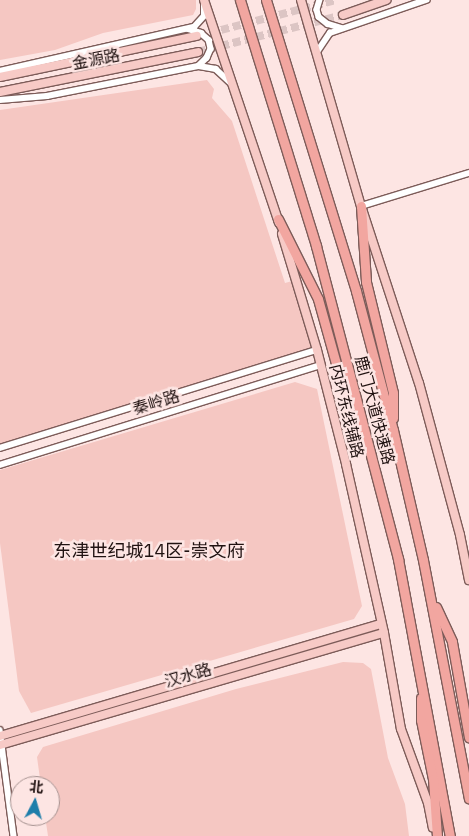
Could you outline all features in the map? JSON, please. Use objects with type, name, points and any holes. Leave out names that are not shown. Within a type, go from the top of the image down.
[{"type":"highway","name":"鹿门大道快速路","points":[[240,0],[316,246],[374,462],[405,591],[450,836]]},
{"type":"highway","name":"鹿门大道快速路","points":[[266,0],[356,291],[393,430],[429,591],[469,799]]},
{"type":"highway","points":[[361,206],[366,282],[393,393],[393,430]]},
{"type":"highway","points":[[278,219],[318,299],[351,417],[374,462]]},
{"type":"highway","points":[[429,591],[452,642],[469,737]]},
{"type":"highway","points":[[420,670],[421,720],[433,779],[436,836]]},
{"type":"main road","points":[[301,0],[361,206],[419,383],[460,535],[469,580]]},
{"type":"main road","points":[[343,15],[386,0]]},
{"type":"main road","name":"内环东线辅路","points":[[205,1],[278,219],[317,350],[346,464],[384,634],[401,729],[428,803],[436,836]]},
{"type":"main road","name":"金源路","points":[[0,76],[198,36]]},
{"type":"main road","name":"金源路","points":[[0,92],[198,52]]},
{"type":"main road","name":"汉水路","points":[[0,734],[381,624]]},
{"type":"main road","name":"汉水路","points":[[1,745],[384,634]]},
{"type":"street","points":[[320,0],[319,17],[328,24],[343,28]]},
{"type":"street","points":[[317,52],[330,33],[426,0]]},
{"type":"street","points":[[0,71],[194,27],[204,16],[205,1]]},
{"type":"street","points":[[186,29],[202,33],[209,40],[211,49],[208,58],[199,66]]},
{"type":"street","points":[[0,100],[47,96],[199,66],[216,69],[231,83]]},
{"type":"street","points":[[361,206],[469,173]]},
{"type":"street","name":"秦岭路","points":[[0,448],[317,350]]},
{"type":"street","name":"秦岭路","points":[[0,465],[321,365]]},
{"type":"street","points":[[0,734],[14,836]]},
{"type":"shaded area","points":[[0,0],[196,0],[196,9],[193,15],[103,33],[55,50],[0,60]]},
{"type":"shaded area","points":[[207,80],[214,89],[212,98],[232,121],[285,283],[296,280],[317,350],[0,448],[0,110]]},
{"type":"shaded area","points":[[295,382],[317,389],[362,606],[354,619],[31,713],[19,691],[0,543],[0,470]]},
{"type":"shaded area","points":[[343,662],[363,663],[371,669],[388,758],[405,804],[409,836],[48,836],[46,826],[60,826],[60,776],[40,776],[37,757],[43,747],[236,689]]},
{"type":"tunnel","points":[[198,36],[336,0]]},
{"type":"tunnel","points":[[198,52],[343,15]]},
{"type":"district","name":"东津世纪城14区-崇文府","points":[[149,551]]}]
